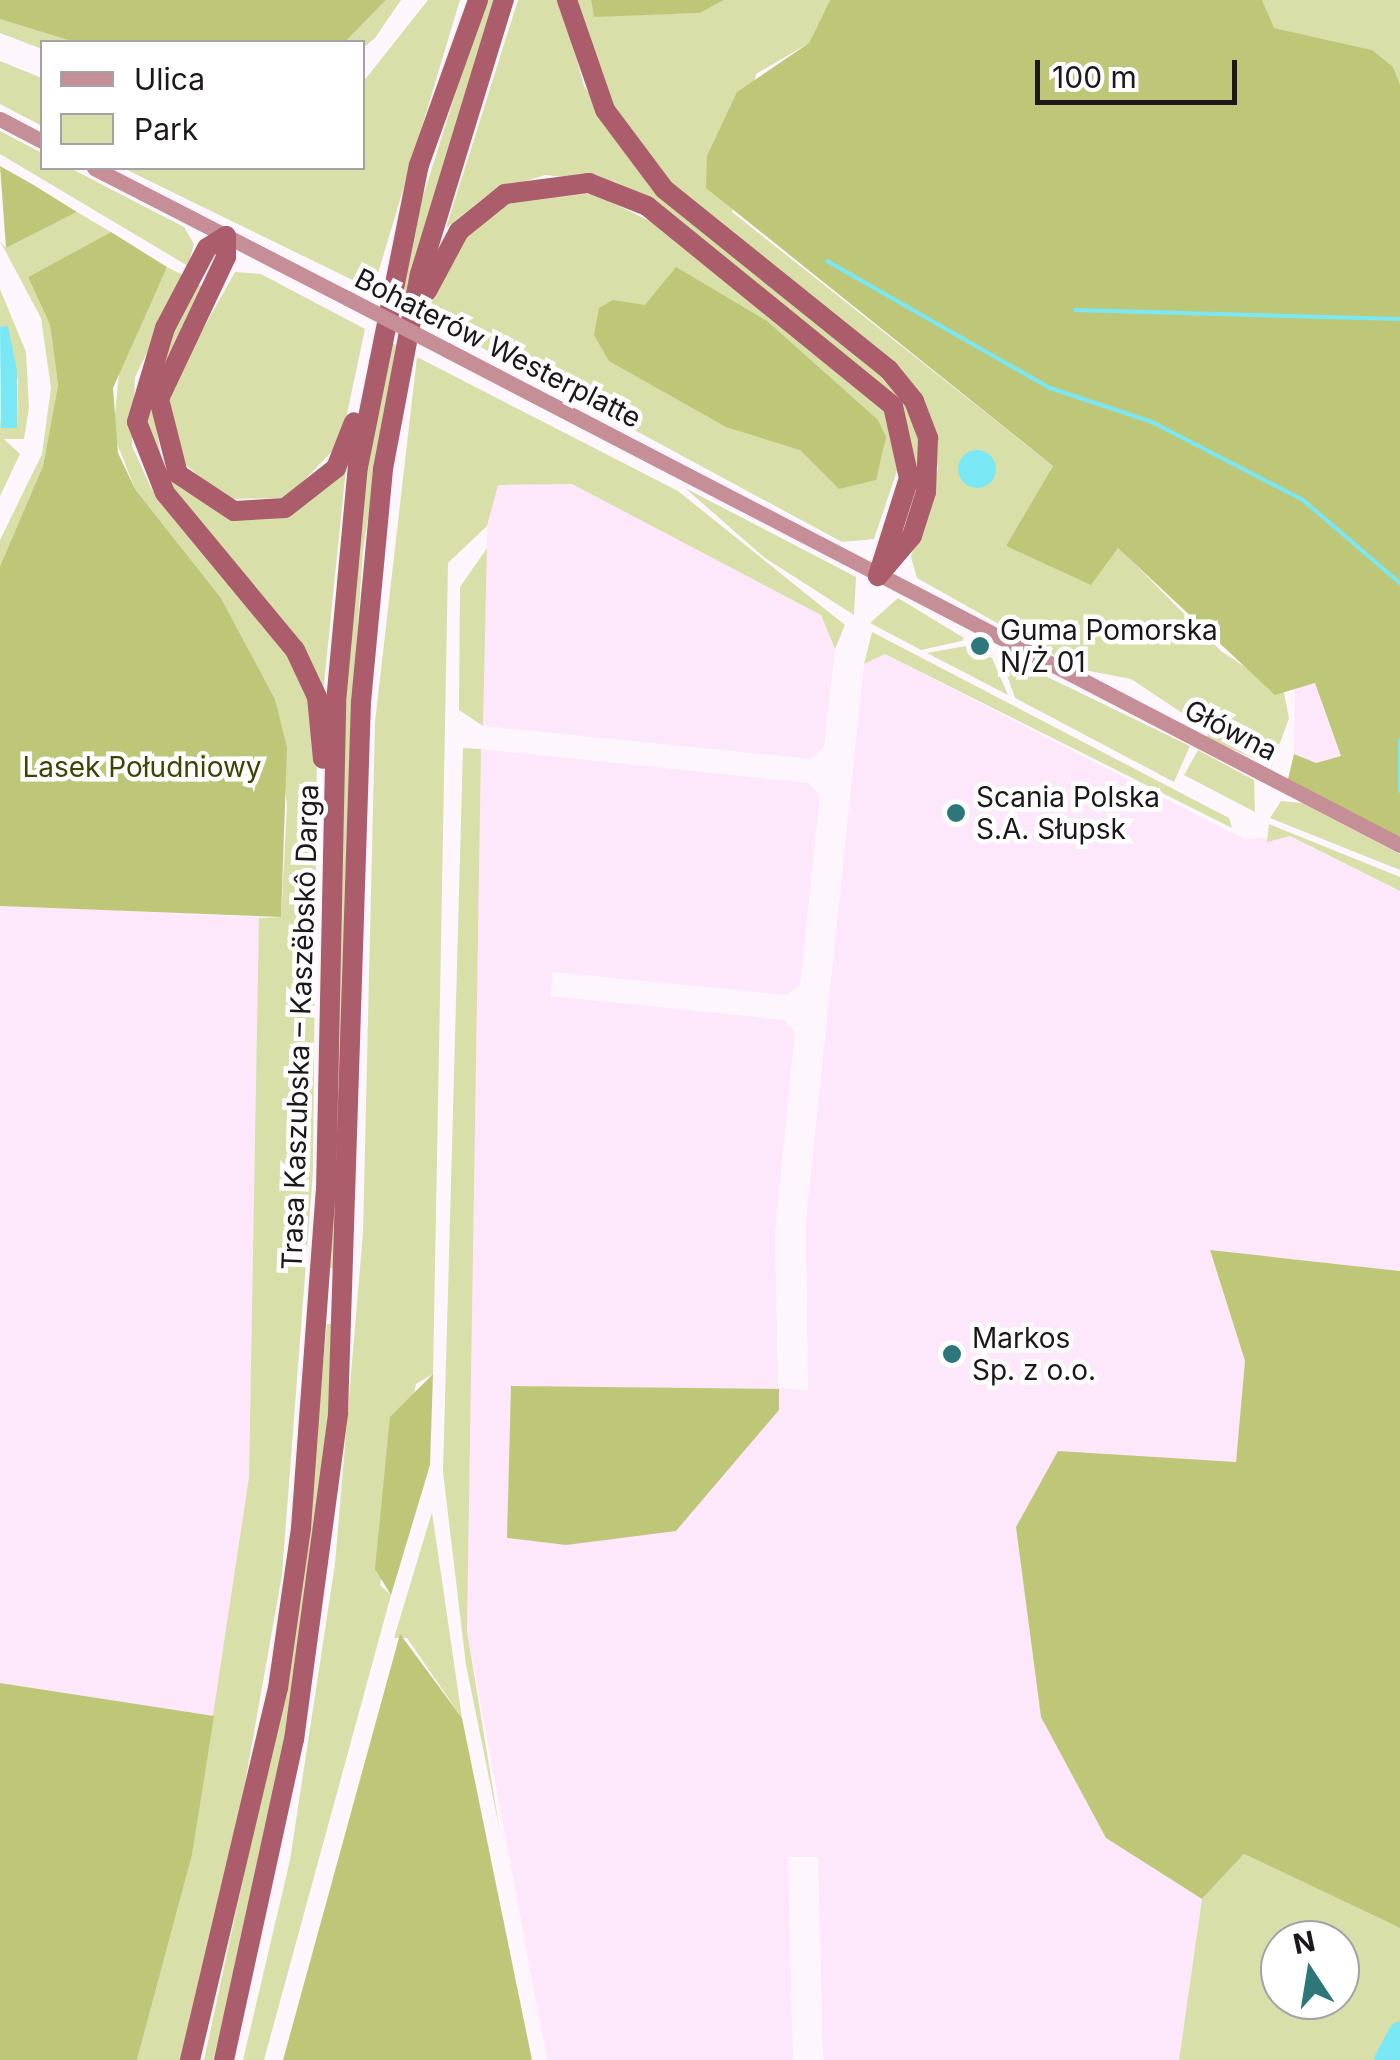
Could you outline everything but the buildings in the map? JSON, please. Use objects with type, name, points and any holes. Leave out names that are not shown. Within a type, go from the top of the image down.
[{"type":"highway","name":"Trasa Kaszubska – Kaszëbskô Darga","points":[[190,2060],[278,1688],[301,1528],[326,1190],[332,862],[346,570],[377,344],[419,165],[478,0]]},
{"type":"highway","name":"Trasa Kaszubska – Kaszëbskô Darga","points":[[224,2060],[294,1740],[338,1413],[361,702],[398,373],[446,175],[504,0]]},
{"type":"highway","points":[[567,0],[605,110],[664,189],[890,370],[914,401],[928,438],[926,492],[912,536],[878,576]]},
{"type":"highway","points":[[398,373],[432,276],[474,214],[505,194],[562,181],[622,194],[686,235],[893,406],[908,478],[878,576]]},
{"type":"highway","points":[[226,236],[226,258],[158,399],[167,455],[190,488],[234,511],[266,512],[322,485],[349,442],[377,344]]},
{"type":"highway","points":[[226,236],[207,248],[164,328],[137,422],[150,472],[310,678],[332,862]]},
{"type":"main road","points":[[0,120],[40,140]]},
{"type":"main road","name":"Bohaterów Westerplatte","points":[[98,170],[878,576]]},
{"type":"main road","name":"Główna","points":[[878,576],[1400,846]]},
{"type":"shaded area","points":[[572,484],[821,615],[835,649],[824,747],[811,759],[483,726],[488,505],[498,485]]},
{"type":"shaded area","points":[[885,654],[1244,839],[1290,836],[1400,891],[1400,1271],[1210,1250],[1245,1361],[1236,1463],[1058,1452],[1016,1527],[1106,1838],[1202,1899],[1179,2060],[823,2060],[818,1857],[788,1857],[793,2060],[547,2060],[467,1631],[481,749],[809,783],[820,796],[800,985],[787,995],[553,972],[551,996],[785,1020],[795,1032],[775,1233],[778,1388],[808,1390],[806,1220],[864,664]]},
{"type":"shaded area","points":[[1315,683],[1341,757],[1316,763],[1294,754],[1295,689]]},
{"type":"shaded area","points":[[0,906],[260,917],[249,1477],[214,1716],[0,1683]]},
{"type":"green space","points":[[0,0],[386,0],[347,40],[68,40],[0,19]]},
{"type":"green space","points":[[386,0],[401,0],[365,46],[365,40],[347,40]]},
{"type":"green space","points":[[428,0],[460,0],[373,290],[127,170],[365,170],[365,79]]},
{"type":"green space","points":[[485,0],[494,0],[405,306],[396,301],[418,212]]},
{"type":"green space","points":[[518,0],[560,0],[584,86],[650,187],[880,371],[907,405],[920,438],[920,484],[890,556],[916,473],[901,406],[680,222],[615,182],[545,175],[490,193],[446,228]]},
{"type":"green space","points":[[576,0],[591,0],[594,16],[700,13],[724,0],[830,0],[809,43],[756,74],[732,212],[1053,466],[1006,547],[1118,547],[1221,651],[1284,693],[1289,718],[1272,766],[1206,738],[1209,731],[1131,679],[1079,669],[917,578],[911,557],[938,469],[927,411],[665,179],[604,93]]},
{"type":"green space","points":[[591,0],[724,0],[700,13],[594,17]]},
{"type":"green space","points":[[830,0],[1262,0],[1274,28],[1372,50],[1393,67],[1400,85],[1400,838],[1288,779],[1294,754],[1316,763],[1341,756],[1315,683],[1275,695],[1118,548],[1091,585],[1006,546],[1053,466],[706,188],[707,156],[737,92],[809,43]]},
{"type":"green space","points":[[1262,0],[1400,0],[1400,85],[1371,50],[1273,28]]},
{"type":"green space","points":[[0,11],[84,40],[40,40],[40,48],[0,33]]},
{"type":"green space","points":[[0,61],[40,77],[40,125],[0,104]]},
{"type":"green space","points":[[0,131],[40,152],[40,170],[74,170],[184,227],[194,244],[188,266],[0,154]]},
{"type":"green space","points":[[0,166],[32,184],[77,212],[6,248]]},
{"type":"green space","points":[[592,193],[660,226],[883,406],[901,459],[874,539],[842,542],[425,317],[458,243],[505,204]]},
{"type":"green space","points":[[77,212],[111,232],[28,277],[50,325],[58,385],[43,466],[0,566],[0,540],[42,454],[51,388],[41,318],[0,241],[6,248]]},
{"type":"green space","name":"Lasek Południowy","points":[[111,232],[167,267],[113,388],[118,453],[135,489],[221,598],[275,699],[287,748],[281,917],[0,906],[0,566],[43,466],[58,385],[50,325],[28,277]]},
{"type":"green space","points":[[167,267],[185,276],[135,377],[132,446],[152,490],[284,650],[306,691],[317,749],[313,1171],[282,1575],[226,1890],[184,2060],[137,2060],[192,1855],[249,1477],[259,918],[281,917],[287,807],[275,699],[221,598],[135,489],[113,433],[120,365]]},
{"type":"green space","points":[[676,267],[767,321],[878,420],[886,437],[876,480],[839,489],[800,450],[726,427],[609,361],[594,335],[599,308],[613,300],[645,305]]},
{"type":"green space","points":[[235,272],[261,274],[365,329],[341,442],[287,498],[226,499],[179,459],[168,391]]},
{"type":"green space","points":[[195,282],[202,287],[153,406],[162,463],[179,487],[226,515],[294,512],[346,468],[323,694],[167,484],[146,437],[149,379]]},
{"type":"green space","points":[[0,289],[26,352],[29,408],[24,439],[4,439],[20,454],[0,496],[0,412],[1,427],[17,427],[18,381],[8,327],[0,327]]},
{"type":"green space","points":[[389,342],[396,345],[363,550],[352,712],[338,1268],[330,1268],[343,712],[368,452]]},
{"type":"green space","points":[[417,357],[678,491],[845,625],[835,649],[821,615],[572,484],[498,485],[487,526],[448,563],[433,1374],[416,1384],[380,1585],[391,1595],[264,2060],[243,2060],[290,1860],[335,1564],[363,1232],[375,722]]},
{"type":"green space","points":[[685,488],[856,577],[854,615],[765,558]]},
{"type":"green space","points":[[487,548],[483,726],[459,710],[460,587]]},
{"type":"green space","points":[[898,598],[964,638],[921,650],[870,623]]},
{"type":"green space","points":[[872,632],[1229,818],[1232,828],[885,654],[864,664]]},
{"type":"green space","points":[[966,646],[992,658],[1008,695],[927,653]]},
{"type":"green space","points":[[1000,654],[1190,746],[1174,782],[1015,698]]},
{"type":"green space","points":[[463,748],[481,749],[467,1631],[500,1832],[466,1665],[443,1472]]},
{"type":"green space","points":[[1198,750],[1254,780],[1255,812],[1184,775]]},
{"type":"green space","points":[[1281,801],[1302,803],[1400,854],[1400,870],[1270,818]]},
{"type":"green space","points":[[1269,824],[1400,877],[1400,891],[1290,836],[1267,842]]},
{"type":"green space","points":[[1210,1250],[1400,1271],[1400,1928],[1244,1854],[1202,1899],[1106,1838],[1041,1717],[1016,1527],[1058,1451],[1236,1462],[1245,1361]]},
{"type":"green space","points":[[327,1324],[335,1324],[327,1440],[286,1736],[244,1937],[213,2060],[204,2060],[294,1643]]},
{"type":"green space","points":[[433,1374],[430,1465],[391,1595],[375,1569],[390,1417]]},
{"type":"green space","points":[[511,1386],[779,1389],[779,1410],[676,1531],[566,1545],[507,1538]]},
{"type":"green space","points":[[432,1512],[462,1718],[407,1638],[394,1638]]},
{"type":"green space","points":[[400,1634],[462,1718],[532,2060],[283,2060]]},
{"type":"green space","points":[[0,1683],[214,1716],[192,1855],[137,2060],[0,2060]]},
{"type":"green space","points":[[1244,1854],[1400,1928],[1400,2060],[1179,2060],[1202,1899]]},
{"type":"water","points":[[8,326],[17,370],[17,428],[1,428],[0,327]]},
{"type":"water","points":[[977,450],[990,456],[996,469],[990,482],[977,488],[964,482],[958,469],[964,456]]},
{"type":"waterway","points":[[827,261],[1050,388],[1152,422],[1303,500],[1400,583]]},
{"type":"waterway","points":[[1075,310],[1400,319]]},
{"type":"waterway","points":[[1400,740],[1400,791]]},
{"type":"waterway","points":[[1386,2060],[1400,2034]]},
{"type":"place","name":"Guma Pomorska N/Ż 01","points":[[980,646]]},
{"type":"place","name":"Scania Polska S.A. Słupsk","points":[[956,813]]},
{"type":"place","name":"Markos Sp. z o.o.","points":[[952,1354]]}]
